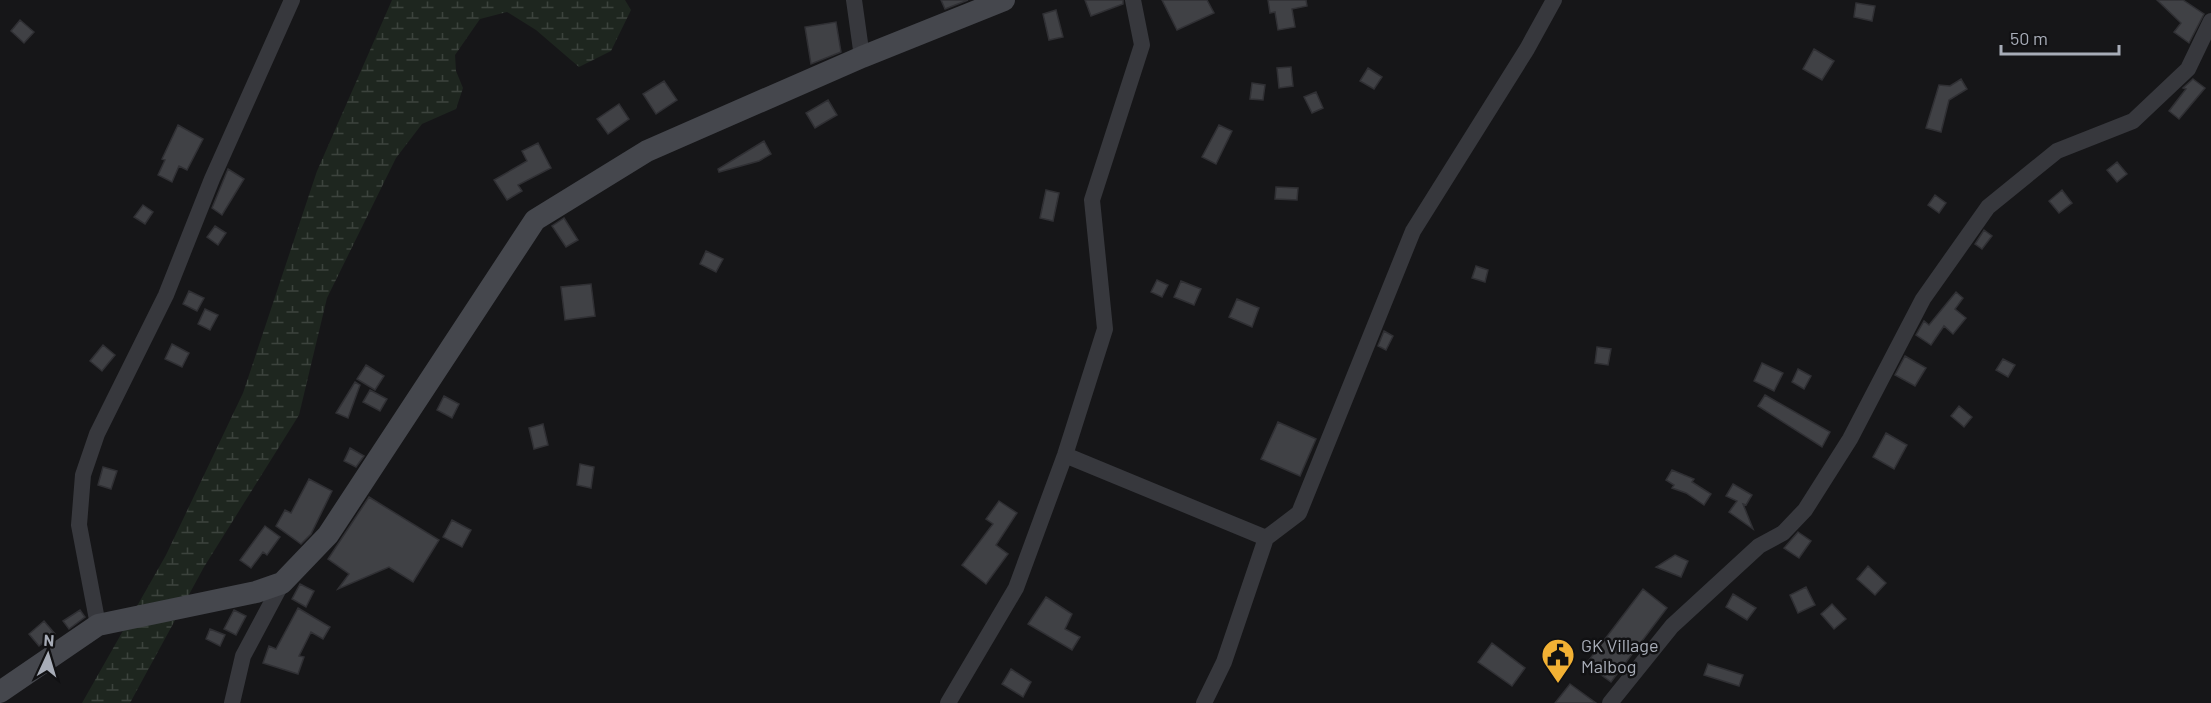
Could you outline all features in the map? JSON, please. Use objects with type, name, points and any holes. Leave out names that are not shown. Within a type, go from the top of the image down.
[{"type":"street","points":[[98,625],[79,525],[83,475],[97,434],[166,295],[212,179],[292,0]]},
{"type":"street","points":[[854,0],[862,57]]},
{"type":"street","points":[[232,703],[243,656],[282,583],[328,535],[535,220],[646,152],[862,57],[1004,0]]},
{"type":"street","points":[[948,703],[1016,588],[1065,455],[1105,329],[1092,200],[1142,45],[1133,0]]},
{"type":"street","points":[[1204,703],[1224,662],[1266,538],[1299,513],[1413,231],[1527,49],[1554,0]]},
{"type":"street","points":[[1610,703],[1672,626],[1759,546],[1783,533],[1805,510],[1850,439],[1923,299],[1988,207],[2057,151],[2133,121],[2188,69],[2211,21]]},
{"type":"street","points":[[1065,455],[1266,538]]},
{"type":"street","points":[[0,692],[98,625],[256,592],[282,583]]},
{"type":"green space","points":[[392,0],[625,0],[631,10],[611,51],[579,67],[536,30],[507,12],[480,19],[455,55],[456,71],[463,88],[456,109],[422,124],[396,158],[327,298],[299,415],[204,567],[130,703],[82,703],[166,555],[243,393],[317,171]]},
{"type":"building","points":[[941,0],[968,0],[945,9]]},
{"type":"building","points":[[1085,0],[1123,0],[1123,4],[1091,16]]},
{"type":"building","points":[[1162,0],[1207,0],[1214,13],[1177,30]]},
{"type":"building","points":[[1268,0],[1306,0],[1307,6],[1292,9],[1295,27],[1278,30],[1275,12],[1270,13]]},
{"type":"building","points":[[2157,0],[2183,0],[2204,14],[2189,43],[2174,32],[2181,23]]},
{"type":"building","points":[[1856,3],[1875,6],[1872,21],[1854,17]]},
{"type":"building","points":[[1056,10],[1063,37],[1049,40],[1043,14]]},
{"type":"building","points":[[20,20],[34,32],[24,43],[11,31]]},
{"type":"building","points":[[836,22],[841,52],[811,64],[805,27]]},
{"type":"building","points":[[1814,49],[1834,61],[1822,80],[1803,69]]},
{"type":"building","points":[[1291,67],[1293,86],[1279,88],[1277,68]]},
{"type":"building","points":[[1368,68],[1382,77],[1374,89],[1360,81]]},
{"type":"building","points":[[1961,79],[1967,89],[1949,100],[1941,132],[1926,128],[1939,85],[1950,86]]},
{"type":"building","points":[[2193,79],[2205,88],[2179,119],[2169,111],[2186,89],[2183,88]]},
{"type":"building","points":[[664,81],[677,100],[656,114],[643,94]]},
{"type":"building","points":[[1252,83],[1265,85],[1263,100],[1250,99]]},
{"type":"building","points":[[1316,92],[1323,108],[1312,113],[1304,97]]},
{"type":"building","points":[[828,100],[837,115],[815,128],[806,113]]},
{"type":"building","points":[[619,104],[629,119],[608,134],[597,119]]},
{"type":"building","points":[[178,125],[203,139],[187,170],[179,166],[172,182],[158,175],[165,160],[162,159]]},
{"type":"building","points":[[1219,125],[1232,131],[1216,164],[1202,157]]},
{"type":"building","points":[[764,141],[771,154],[759,161],[719,172],[718,169]]},
{"type":"building","points":[[538,143],[551,168],[518,185],[522,191],[507,200],[494,180],[527,161],[522,151]]},
{"type":"building","points":[[2117,162],[2127,174],[2117,182],[2107,170]]},
{"type":"building","points":[[228,169],[244,179],[222,215],[212,208]]},
{"type":"building","points":[[1276,187],[1298,188],[1297,200],[1275,199]]},
{"type":"building","points":[[1046,190],[1059,193],[1053,221],[1040,218]]},
{"type":"building","points":[[2062,190],[2072,203],[2059,213],[2049,201]]},
{"type":"building","points":[[1935,195],[1946,203],[1939,213],[1928,205]]},
{"type":"building","points":[[143,205],[153,212],[145,224],[134,217]]},
{"type":"building","points":[[564,218],[578,240],[566,247],[552,226]]},
{"type":"building","points":[[215,226],[226,233],[218,245],[207,237]]},
{"type":"building","points":[[1984,230],[1992,236],[1982,249],[1975,244]]},
{"type":"building","points":[[706,251],[723,259],[716,272],[700,264]]},
{"type":"building","points":[[1476,266],[1488,270],[1485,282],[1472,278]]},
{"type":"building","points":[[1157,280],[1168,285],[1162,297],[1151,292]]},
{"type":"building","points":[[1181,281],[1201,289],[1194,305],[1174,297]]},
{"type":"building","points":[[591,284],[595,316],[565,320],[561,287]]},
{"type":"building","points":[[189,291],[204,298],[197,311],[183,304]]},
{"type":"building","points":[[1956,292],[1963,298],[1955,309],[1966,318],[1953,334],[1944,326],[1931,345],[1916,335],[1924,321],[1929,325]]},
{"type":"building","points":[[1237,299],[1259,308],[1252,327],[1229,317]]},
{"type":"building","points":[[205,309],[218,315],[210,330],[198,324]]},
{"type":"building","points":[[1384,331],[1393,336],[1386,350],[1378,346]]},
{"type":"building","points":[[172,344],[189,353],[182,367],[165,359]]},
{"type":"building","points":[[103,345],[115,355],[102,371],[90,361]]},
{"type":"building","points":[[1597,347],[1611,349],[1608,365],[1595,363]]},
{"type":"building","points":[[1905,356],[1926,368],[1915,386],[1895,375]]},
{"type":"building","points":[[2003,359],[2015,365],[2008,377],[1996,370]]},
{"type":"building","points":[[1762,363],[1783,373],[1774,391],[1754,381]]},
{"type":"building","points":[[366,365],[384,376],[375,390],[357,379]]},
{"type":"building","points":[[1798,369],[1811,376],[1804,389],[1792,382]]},
{"type":"building","points":[[355,382],[360,385],[348,418],[336,413]]},
{"type":"building","points":[[370,390],[387,399],[380,411],[363,402]]},
{"type":"building","points":[[1765,395],[1830,432],[1822,447],[1758,406]]},
{"type":"building","points":[[444,396],[459,404],[452,418],[437,410]]},
{"type":"building","points":[[1959,406],[1972,417],[1964,427],[1951,416]]},
{"type":"building","points":[[1278,422],[1316,439],[1300,476],[1261,459]]},
{"type":"building","points":[[543,424],[548,445],[534,449],[529,428]]},
{"type":"building","points":[[1886,433],[1907,445],[1894,469],[1873,457]]},
{"type":"building","points":[[350,448],[364,456],[356,467],[344,461]]},
{"type":"building","points":[[580,464],[594,467],[591,488],[577,485]]},
{"type":"building","points":[[103,467],[117,471],[111,489],[98,485]]},
{"type":"building","points":[[1672,470],[1694,479],[1692,482],[1711,494],[1704,505],[1686,493],[1672,488],[1674,485],[1666,480]]},
{"type":"building","points":[[309,479],[332,491],[311,534],[301,544],[276,526],[285,510],[291,513]]},
{"type":"building","points":[[1733,484],[1752,495],[1746,505],[1743,504],[1753,529],[1729,512],[1737,501],[1726,496]]},
{"type":"building","points":[[369,497],[439,540],[413,582],[389,567],[338,589],[349,574],[328,559]]},
{"type":"building","points":[[999,501],[1017,513],[996,545],[1008,554],[986,584],[962,565],[993,524],[986,519]]},
{"type":"building","points":[[452,520],[471,530],[462,547],[443,537]]},
{"type":"building","points":[[265,526],[280,537],[267,555],[263,552],[251,568],[240,560]]},
{"type":"building","points":[[1798,532],[1811,541],[1799,558],[1784,548]]},
{"type":"building","points":[[1675,555],[1688,561],[1681,577],[1656,567]]},
{"type":"building","points":[[1868,566],[1886,583],[1875,595],[1857,579]]},
{"type":"building","points":[[300,584],[314,591],[306,607],[292,599]]},
{"type":"building","points":[[1806,587],[1815,605],[1798,613],[1790,595]]},
{"type":"building","points":[[1643,589],[1667,608],[1611,682],[1586,664]]},
{"type":"building","points":[[1733,594],[1756,608],[1747,620],[1726,607]]},
{"type":"building","points":[[1046,597],[1072,614],[1065,629],[1080,637],[1072,650],[1028,624]]},
{"type":"building","points":[[1832,604],[1846,619],[1834,629],[1821,614]]},
{"type":"building","points":[[298,608],[330,627],[323,639],[311,632],[299,656],[304,657],[298,674],[263,663],[269,646],[276,649]]},
{"type":"building","points":[[80,610],[85,617],[69,629],[63,621]]},
{"type":"building","points":[[234,610],[246,616],[236,635],[224,629]]},
{"type":"building","points":[[44,621],[55,634],[39,646],[29,634]]},
{"type":"building","points":[[210,629],[225,635],[220,646],[206,639]]},
{"type":"building","points":[[1492,643],[1525,668],[1512,686],[1478,662]]},
{"type":"building","points":[[1708,664],[1743,675],[1739,686],[1704,675]]},
{"type":"building","points":[[1011,669],[1031,682],[1023,697],[1002,684]]},
{"type":"building","points":[[1570,684],[1596,703],[1555,703]]},
{"type":"place","name":"GK Village Malbog","points":[[1558,684]]}]
